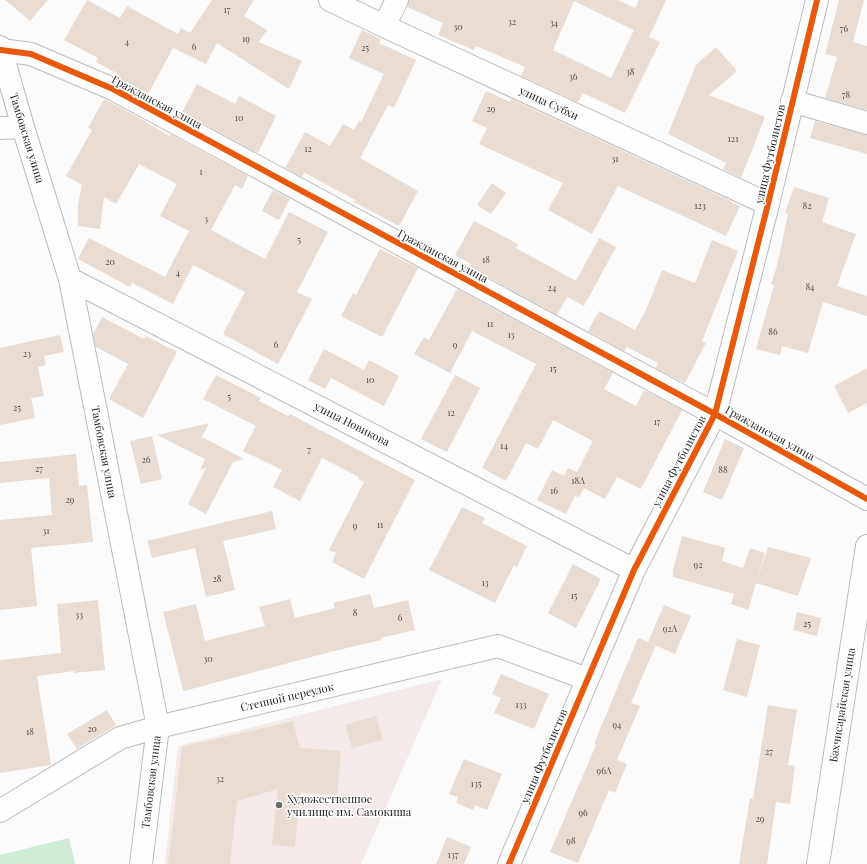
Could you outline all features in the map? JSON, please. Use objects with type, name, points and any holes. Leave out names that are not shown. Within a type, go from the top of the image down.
[{"type":"street","name":"улица Субхи","points":[[330,0],[768,204]]},
{"type":"street","points":[[384,26],[397,0]]},
{"type":"street","name":"улица Футболистов","points":[[509,864],[634,570],[715,414],[768,204],[817,0]]},
{"type":"street","name":"Тамбовская улица","points":[[0,48],[70,279],[158,727],[141,864]]},
{"type":"street","name":"Гражданская улица","points":[[0,48],[31,54],[113,89],[715,414],[867,499]]},
{"type":"street","points":[[792,101],[867,123]]},
{"type":"street","points":[[0,128],[23,127]]},
{"type":"street","name":"улица Новикова","points":[[70,279],[634,570]]},
{"type":"street","name":"Бахчисарайская улица","points":[[818,864],[867,546]]},
{"type":"street","name":"Степной переулок","points":[[0,811],[120,738],[158,727],[498,646],[587,679]]},
{"type":"shaded area","name":"Художественное училище им. Самокиша","points":[[442,679],[361,864],[165,864],[178,746]]},
{"type":"green space","points":[[69,838],[75,864],[0,864],[0,855]]},
{"type":"building","points":[[5,0],[48,0],[30,21]]},
{"type":"building","points":[[87,0],[120,18],[127,6],[178,34],[181,28],[190,33],[212,0],[254,0],[244,16],[267,30],[259,42],[302,61],[289,89],[217,43],[206,64],[173,48],[148,94],[117,77],[118,74],[96,62],[98,58],[64,40]]},
{"type":"building","points":[[409,0],[618,0],[635,8],[639,0],[666,0],[649,37],[660,42],[625,113],[583,93],[578,102],[521,76],[525,67],[476,46],[474,50],[438,35],[443,23],[407,7]],"holes":[[[574,1],[634,30],[611,78],[553,50]]]},
{"type":"building","points":[[839,0],[864,0],[853,42],[867,46],[867,110],[825,98],[837,57],[825,54]]},
{"type":"building","points":[[362,30],[381,39],[379,43],[416,60],[394,108],[388,105],[360,158],[418,191],[399,226],[354,202],[355,200],[307,174],[304,173],[302,177],[285,168],[305,132],[330,146],[343,124],[354,130],[359,121],[361,122],[384,74],[349,58]]},
{"type":"building","points":[[716,47],[737,71],[709,95],[765,117],[741,178],[723,169],[726,163],[668,134],[696,65]]},
{"type":"building","points":[[197,84],[235,104],[239,96],[276,116],[258,153],[182,112]]},
{"type":"building","points":[[486,91],[510,102],[511,99],[740,206],[726,236],[618,186],[592,234],[548,210],[563,183],[479,144],[487,128],[472,121]]},
{"type":"building","points":[[104,99],[169,136],[170,134],[248,176],[242,189],[235,185],[211,230],[265,259],[289,212],[328,232],[297,292],[312,299],[278,364],[223,334],[245,292],[193,265],[173,304],[132,283],[130,287],[78,259],[89,238],[165,277],[189,231],[160,216],[177,184],[139,164],[116,204],[104,197],[100,229],[78,226],[78,205],[82,185],[66,176],[92,130],[88,128]]},
{"type":"building","points":[[815,121],[867,135],[867,154],[810,138]]},
{"type":"building","points":[[492,183],[506,193],[491,214],[477,205]]},
{"type":"building","points":[[794,187],[829,198],[822,222],[856,234],[837,286],[867,296],[867,316],[823,302],[808,353],[782,346],[780,355],[756,349],[774,285],[771,284],[777,266],[788,214],[785,213]]},
{"type":"building","points":[[273,190],[290,199],[279,220],[262,211]]},
{"type":"building","points":[[474,221],[518,244],[516,248],[576,281],[599,238],[616,247],[584,306],[567,297],[557,315],[469,267],[471,264],[455,255]]},
{"type":"building","points":[[712,240],[738,251],[702,341],[706,343],[685,383],[655,368],[658,363],[627,347],[624,351],[588,331],[599,311],[635,330],[645,312],[662,270],[695,283]]},
{"type":"building","points":[[380,249],[418,268],[382,337],[341,316],[353,293],[356,295]]},
{"type":"building","points":[[457,289],[613,373],[604,389],[636,406],[644,390],[682,410],[641,489],[617,477],[605,499],[584,488],[579,497],[575,496],[566,514],[537,500],[552,470],[564,476],[568,468],[577,472],[593,441],[553,420],[538,449],[526,443],[506,481],[482,468],[536,364],[472,331],[450,373],[414,354],[424,337],[429,340]]},
{"type":"building","points":[[102,317],[144,339],[146,336],[177,352],[143,418],[109,399],[128,364],[96,347],[93,334]]},
{"type":"building","points":[[60,335],[64,352],[44,356],[46,365],[38,367],[44,396],[31,398],[35,418],[0,425],[0,348]]},
{"type":"building","points":[[324,349],[364,370],[369,360],[399,376],[384,406],[331,378],[325,389],[308,380]]},
{"type":"building","points":[[867,368],[867,403],[848,413],[834,386]]},
{"type":"building","points":[[216,375],[261,398],[259,401],[288,416],[290,414],[415,480],[364,579],[332,562],[336,553],[329,550],[364,482],[358,479],[359,477],[322,458],[300,501],[273,487],[282,470],[243,451],[256,426],[203,399]]},
{"type":"building","points":[[455,375],[480,388],[447,452],[421,439]]},
{"type":"building","points":[[209,423],[202,437],[244,459],[233,462],[206,514],[188,504],[206,468],[200,470],[205,459],[157,435]]},
{"type":"building","points":[[152,436],[162,479],[141,484],[130,441]]},
{"type":"building","points":[[725,439],[744,448],[722,500],[703,492]]},
{"type":"building","points":[[76,454],[79,486],[87,485],[93,542],[31,548],[37,606],[0,610],[0,520],[52,515],[49,478],[0,483],[0,462]]},
{"type":"building","points":[[462,507],[485,518],[482,523],[527,546],[517,567],[514,565],[495,603],[429,570]]},
{"type":"building","points":[[272,511],[276,529],[223,541],[235,590],[206,597],[195,548],[152,558],[147,541]]},
{"type":"building","points":[[682,536],[725,548],[722,561],[743,568],[750,548],[765,553],[748,610],[731,604],[734,594],[673,577],[673,570]]},
{"type":"building","points":[[768,547],[811,558],[798,596],[756,583]]},
{"type":"building","points":[[573,564],[601,579],[576,628],[548,613]]},
{"type":"building","points":[[370,594],[374,608],[408,600],[415,630],[184,691],[183,690],[163,612],[196,604],[205,641],[265,626],[259,607],[290,599],[295,618],[335,608],[333,603]]},
{"type":"building","points":[[98,600],[105,670],[74,673],[74,671],[37,676],[51,765],[0,773],[0,660],[61,653],[57,604]]},
{"type":"building","points":[[664,605],[691,616],[675,654],[648,642]]},
{"type":"building","points":[[797,612],[821,618],[817,636],[793,630]]},
{"type":"building","points":[[638,638],[656,645],[631,703],[640,706],[617,760],[627,764],[615,793],[609,790],[578,863],[550,852],[596,745],[594,744]]},
{"type":"building","points":[[737,639],[760,645],[747,697],[723,690]]},
{"type":"building","points":[[501,674],[549,694],[534,729],[494,713],[501,698],[492,694]]},
{"type":"building","points":[[768,705],[797,710],[788,765],[795,766],[790,804],[776,802],[767,864],[739,864],[750,798],[753,799]]},
{"type":"building","points":[[107,710],[116,725],[77,749],[67,734]]},
{"type":"building","points":[[376,716],[383,740],[352,748],[345,725]]},
{"type":"building","points":[[293,721],[300,748],[341,751],[337,795],[300,792],[295,847],[272,845],[278,789],[237,801],[230,864],[168,864],[182,747]]},
{"type":"building","points":[[464,759],[502,774],[487,810],[475,805],[473,810],[456,803],[458,797],[449,794]]},
{"type":"building","points":[[447,837],[471,847],[464,864],[436,864]]},
{"type":"cycle path","points":[[509,864],[634,570],[715,414],[768,204],[817,0]]},
{"type":"cycle path","points":[[1,50],[31,54],[113,89],[715,414],[867,499]]},
{"type":"place","name":"Художественное училище им. Самокиша","points":[[279,805]]}]
